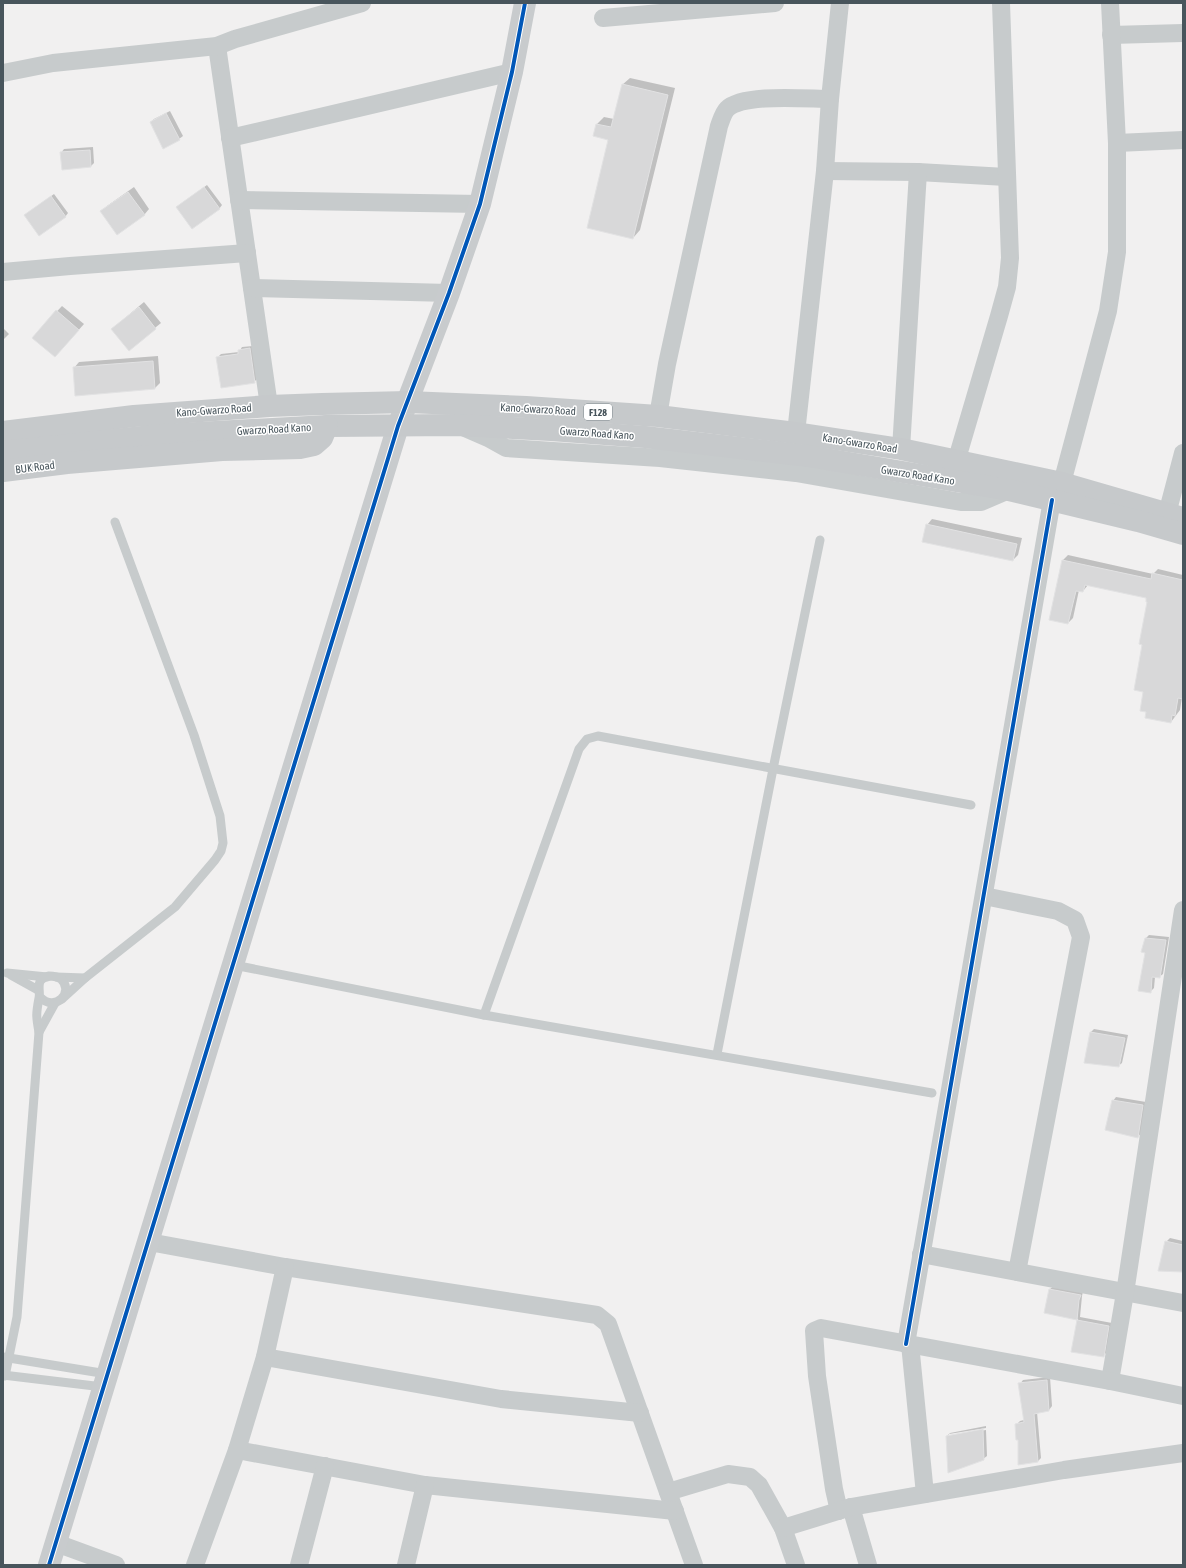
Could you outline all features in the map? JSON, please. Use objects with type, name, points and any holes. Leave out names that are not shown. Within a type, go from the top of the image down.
[{"type":"main road","name":"Kano-Gwarzo Road","points":[[3,432],[134,416],[269,406],[408,402],[526,407],[658,416],[796,433],[901,450],[956,462],[1057,491],[1175,516]]},
{"type":"main road","name":"Gwarzo Road Kano","points":[[3,452],[161,436],[327,426],[457,425],[622,435],[724,445],[808,456],[1009,490],[1057,491],[1138,521],[1183,534]]},
{"type":"main road","name":"BUK Road","points":[[3,471],[67,463],[222,450],[300,448],[314,445],[322,438],[327,426]]},
{"type":"main road","points":[[52,446],[67,463]]},
{"type":"street","points":[[3,73],[53,63],[217,46],[235,39],[362,3]]},
{"type":"street","points":[[49,1565],[107,1381],[398,426],[449,293],[480,204],[512,72],[525,3]]},
{"type":"street","points":[[603,18],[774,3]]},
{"type":"street","points":[[796,433],[825,171],[830,99],[840,3]]},
{"type":"street","points":[[956,462],[1007,287],[1010,258],[1001,3]]},
{"type":"street","points":[[925,1494],[908,1344],[921,1254],[1057,491],[1108,312],[1117,252],[1117,142],[1110,3]]},
{"type":"street","points":[[1112,35],[1183,33]]},
{"type":"street","points":[[217,46],[269,406]]},
{"type":"street","points":[[230,138],[512,72]]},
{"type":"street","points":[[658,416],[667,364],[719,126],[726,109],[734,104],[756,99],[830,99]]},
{"type":"street","points":[[1117,142],[1183,140]]},
{"type":"street","points":[[825,171],[918,172],[1006,177]]},
{"type":"street","points":[[901,450],[918,172]]},
{"type":"street","points":[[239,200],[480,204]]},
{"type":"street","points":[[3,272],[78,265],[247,254]]},
{"type":"street","points":[[252,288],[449,293]]},
{"type":"street","points":[[1175,516],[1183,453]]},
{"type":"street","points":[[984,896],[1058,911],[1075,920],[1081,937],[1017,1272]]},
{"type":"street","points":[[1110,1381],[1181,937],[1183,910]]},
{"type":"street","points":[[149,1242],[285,1267],[597,1315],[608,1324],[694,1565]]},
{"type":"street","points":[[921,1254],[1183,1303]]},
{"type":"street","points":[[195,1565],[237,1450],[265,1357],[285,1267]]},
{"type":"street","points":[[868,1565],[845,1509],[834,1490],[817,1376],[814,1331],[821,1328],[1110,1381],[1183,1396]]},
{"type":"street","points":[[265,1357],[501,1399],[640,1413]]},
{"type":"street","points":[[237,1450],[425,1485],[675,1511]]},
{"type":"street","points":[[783,1528],[845,1509],[925,1494],[1064,1470],[1183,1453]]},
{"type":"street","points":[[299,1565],[325,1466]]},
{"type":"street","points":[[668,1492],[728,1474],[750,1477],[759,1485],[783,1528],[796,1565]]},
{"type":"street","points":[[406,1565],[425,1485]]},
{"type":"street","points":[[56,1543],[116,1565]]},
{"type":"lane","points":[[5,972],[39,994],[44,1001],[58,1001],[175,907],[215,860],[221,851],[223,843],[220,816],[194,735],[115,522]]},
{"type":"lane","points":[[718,1054],[773,768],[820,540]]},
{"type":"lane","points":[[484,1015],[578,749],[587,739],[598,736],[971,805]]},
{"type":"lane","points":[[234,965],[484,1015],[718,1054],[932,1093]]},
{"type":"lane","points":[[5,972],[52,977],[85,978]]},
{"type":"lane","points":[[39,1032],[58,1001],[65,994],[64,984],[52,977],[42,980],[39,985],[36,1015],[39,1032],[17,1317],[6,1358],[4,1376],[107,1381]]},
{"type":"lane","points":[[6,1358],[107,1381]]},
{"type":"building","points":[[622,84],[668,95],[633,239],[587,228],[608,140],[593,136],[596,124],[611,127]]},
{"type":"building","points":[[166,113],[180,140],[163,149],[150,122]]},
{"type":"building","points":[[90,150],[91,167],[62,170],[60,152]]},
{"type":"building","points":[[204,187],[220,209],[192,229],[176,207]]},
{"type":"building","points":[[128,192],[145,215],[117,235],[100,211]]},
{"type":"building","points":[[51,196],[66,217],[39,236],[24,215]]},
{"type":"building","points":[[139,307],[156,329],[129,351],[111,329]]},
{"type":"building","points":[[56,310],[79,330],[55,357],[32,338]]},
{"type":"building","points":[[250,348],[255,383],[221,388],[216,357],[238,354],[238,350]]},
{"type":"building","points":[[153,361],[155,389],[75,396],[73,367]]},
{"type":"building","points":[[926,524],[1017,544],[1013,561],[922,542]]},
{"type":"building","points":[[1062,560],[1151,579],[1152,573],[1183,580],[1183,699],[1178,698],[1175,716],[1172,715],[1171,723],[1145,718],[1146,712],[1140,711],[1143,692],[1134,690],[1142,645],[1139,644],[1147,602],[1146,598],[1085,585],[1083,592],[1076,591],[1068,624],[1049,620]]},
{"type":"building","points":[[1145,938],[1166,940],[1160,978],[1152,977],[1151,993],[1138,991],[1145,953],[1141,952]]},
{"type":"building","points":[[1090,1032],[1125,1038],[1119,1067],[1084,1063]]},
{"type":"building","points":[[1112,1100],[1143,1105],[1138,1138],[1105,1130]]},
{"type":"building","points":[[1165,1241],[1183,1245],[1183,1272],[1158,1271]]},
{"type":"building","points":[[1049,1289],[1081,1295],[1077,1320],[1044,1313]]},
{"type":"building","points":[[1077,1320],[1109,1326],[1104,1357],[1071,1352]]},
{"type":"building","points":[[1047,1380],[1049,1411],[1034,1414],[1038,1462],[1018,1465],[1018,1440],[1016,1440],[1015,1424],[1024,1422],[1018,1383]]},
{"type":"building","points":[[983,1429],[984,1460],[948,1473],[946,1436]]},
{"type":"cycle path","points":[[49,1565],[398,426],[449,293],[480,204],[512,72],[525,3]]},
{"type":"cycle path","points":[[906,1344],[1052,500]]}]
